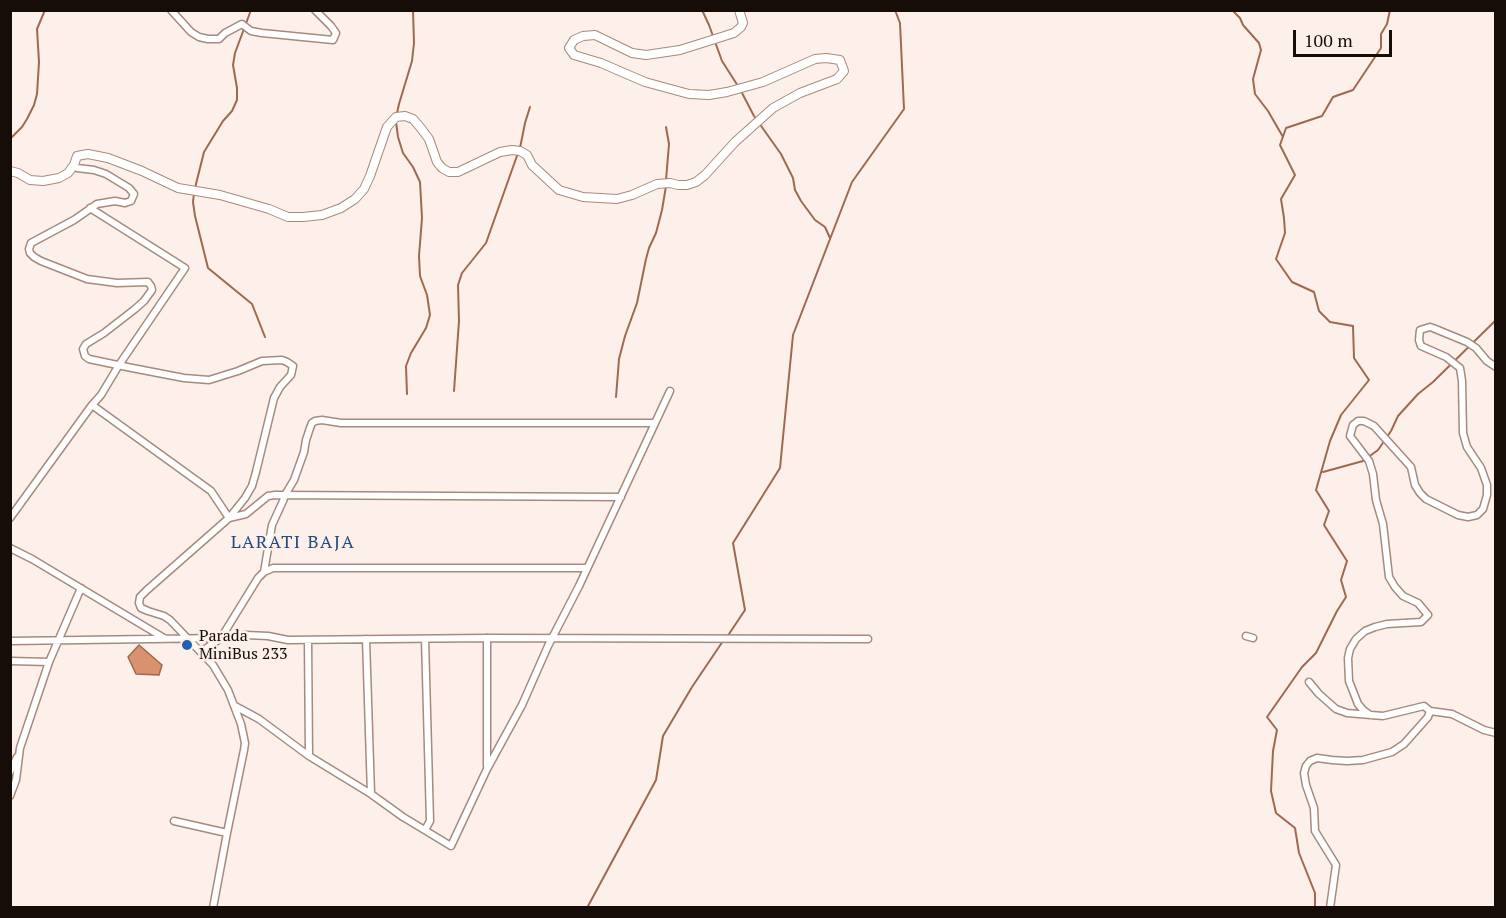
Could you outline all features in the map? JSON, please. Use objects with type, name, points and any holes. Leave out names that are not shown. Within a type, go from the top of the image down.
[{"type":"street","points":[[171,10],[199,38],[219,39],[225,33],[243,24],[251,31],[262,33],[333,40],[336,33],[315,10]]},
{"type":"street","points":[[10,171],[30,180],[59,178],[68,173],[77,156],[88,154],[108,158],[178,188],[220,195],[288,217],[303,217],[341,208],[355,199],[364,189],[370,176],[387,127],[396,117],[405,116],[413,119],[420,127],[429,139],[437,162],[449,172],[458,172],[500,152],[520,151],[527,155],[532,165],[559,190],[582,197],[617,200],[657,184],[678,185],[696,182],[735,142],[773,108],[800,93],[837,79],[844,71],[840,60],[815,59],[763,82],[727,92],[689,94],[645,82],[601,63],[574,55],[569,48],[574,40],[583,36],[595,35],[632,53],[646,55],[680,50],[734,33],[743,23],[739,10]]},
{"type":"street","points":[[74,165],[77,168],[106,174],[129,188],[134,194],[131,201],[97,204],[74,220],[31,243],[30,253],[41,261],[87,279],[117,284],[148,282],[152,290],[144,301],[104,333],[86,344],[83,348],[85,356],[184,378],[209,380],[262,361],[282,360],[293,366],[291,375],[274,398],[252,486],[238,508],[140,597],[139,603],[141,608],[164,616],[175,625],[220,675],[235,706],[245,743],[213,908]]},
{"type":"street","points":[[10,518],[101,395],[185,268],[90,208]]},
{"type":"street","points":[[1370,715],[1358,704],[1349,681],[1350,649],[1365,631],[1387,624],[1421,622],[1428,615],[1418,603],[1403,596],[1389,577],[1383,524],[1376,500],[1373,474],[1369,461],[1350,436],[1353,425],[1358,421],[1364,421],[1374,426],[1411,467],[1415,485],[1426,499],[1458,515],[1468,518],[1477,515],[1483,509],[1487,485],[1481,468],[1467,447],[1463,433],[1460,368],[1446,357],[1421,345],[1420,330],[1430,327],[1467,342],[1496,367]]},
{"type":"street","points":[[235,706],[259,719],[309,756],[451,846],[487,769],[522,705],[670,391]]},
{"type":"street","points":[[92,405],[211,491],[229,518]]},
{"type":"street","points":[[264,572],[272,525],[294,480],[308,434],[315,421],[655,423]]},
{"type":"street","points":[[229,518],[246,514],[268,496],[285,495],[621,497]]},
{"type":"street","points":[[10,548],[165,639]]},
{"type":"street","points":[[201,652],[221,638],[253,584],[264,572],[273,568],[587,568]]},
{"type":"street","points":[[10,772],[49,662],[81,588]]},
{"type":"street","points":[[10,641],[221,638],[246,635],[288,640],[868,639]]},
{"type":"street","points":[[487,638],[487,769]]},
{"type":"street","points":[[366,639],[371,794]]},
{"type":"street","points":[[425,639],[429,821],[425,830]]},
{"type":"street","points":[[308,640],[309,756]]},
{"type":"street","points":[[10,661],[49,662]]},
{"type":"street","points":[[1309,682],[1336,709],[1347,713],[1389,715],[1424,706],[1431,711],[1452,714],[1484,730],[1496,733]]},
{"type":"street","points":[[1330,908],[1336,865],[1315,831],[1314,808],[1304,773],[1306,765],[1317,758],[1347,761],[1379,757],[1392,752],[1404,744],[1431,711]]},
{"type":"street","points":[[10,796],[20,748]]},
{"type":"street","points":[[174,821],[227,833]]},
{"type":"shaded area","points":[[139,645],[162,665],[159,675],[136,674],[128,657]]},
{"type":"waterway","points":[[10,139],[27,119],[37,94],[39,62],[37,29],[45,10]]},
{"type":"waterway","points":[[195,188],[204,152],[237,100],[233,65],[235,53],[251,10]]},
{"type":"waterway","points":[[397,113],[412,61],[413,10]]},
{"type":"waterway","points":[[702,10],[722,61],[738,86]]},
{"type":"waterway","points":[[727,637],[745,610],[733,543],[780,468],[793,335],[852,182],[904,109],[900,23],[895,10]]},
{"type":"waterway","points":[[1232,10],[1259,43],[1261,50],[1253,79],[1255,94],[1283,137]]},
{"type":"waterway","points":[[1315,908],[1315,893],[1299,853],[1295,828],[1276,813],[1271,791],[1273,751],[1277,730],[1267,717],[1302,667],[1316,653],[1346,597],[1341,580],[1347,561],[1324,525],[1329,511],[1316,490],[1330,441],[1341,415],[1369,380],[1354,358],[1353,326],[1330,322],[1319,311],[1314,292],[1292,282],[1276,259],[1285,233],[1281,199],[1295,175],[1280,145],[1286,128],[1322,116],[1333,97],[1353,90],[1381,48],[1381,34],[1387,24],[1390,10]]},
{"type":"waterway","points":[[741,91],[754,116],[781,154],[801,201],[815,220],[825,227],[830,238]]},
{"type":"waterway","points":[[520,148],[530,107]]},
{"type":"waterway","points":[[396,122],[403,153],[420,182],[422,218],[420,276],[427,295],[430,315],[426,328],[406,366],[407,394]]},
{"type":"waterway","points":[[666,127],[669,144],[666,180]]},
{"type":"waterway","points":[[454,391],[459,321],[458,285],[462,273],[486,243],[518,153]]},
{"type":"waterway","points":[[616,397],[619,359],[637,303],[646,259],[662,210],[666,186]]},
{"type":"waterway","points":[[194,193],[195,216],[208,268],[252,304],[265,337]]},
{"type":"waterway","points":[[1323,472],[1363,461],[1378,450],[1398,416],[1496,320]]},
{"type":"waterway","points":[[587,908],[656,780],[663,736],[723,641]]},
{"type":"place","name":"Parada MiniBus 233","points":[[187,645]]},
{"type":"district","name":"LARATI BAJA","points":[[293,543]]}]
